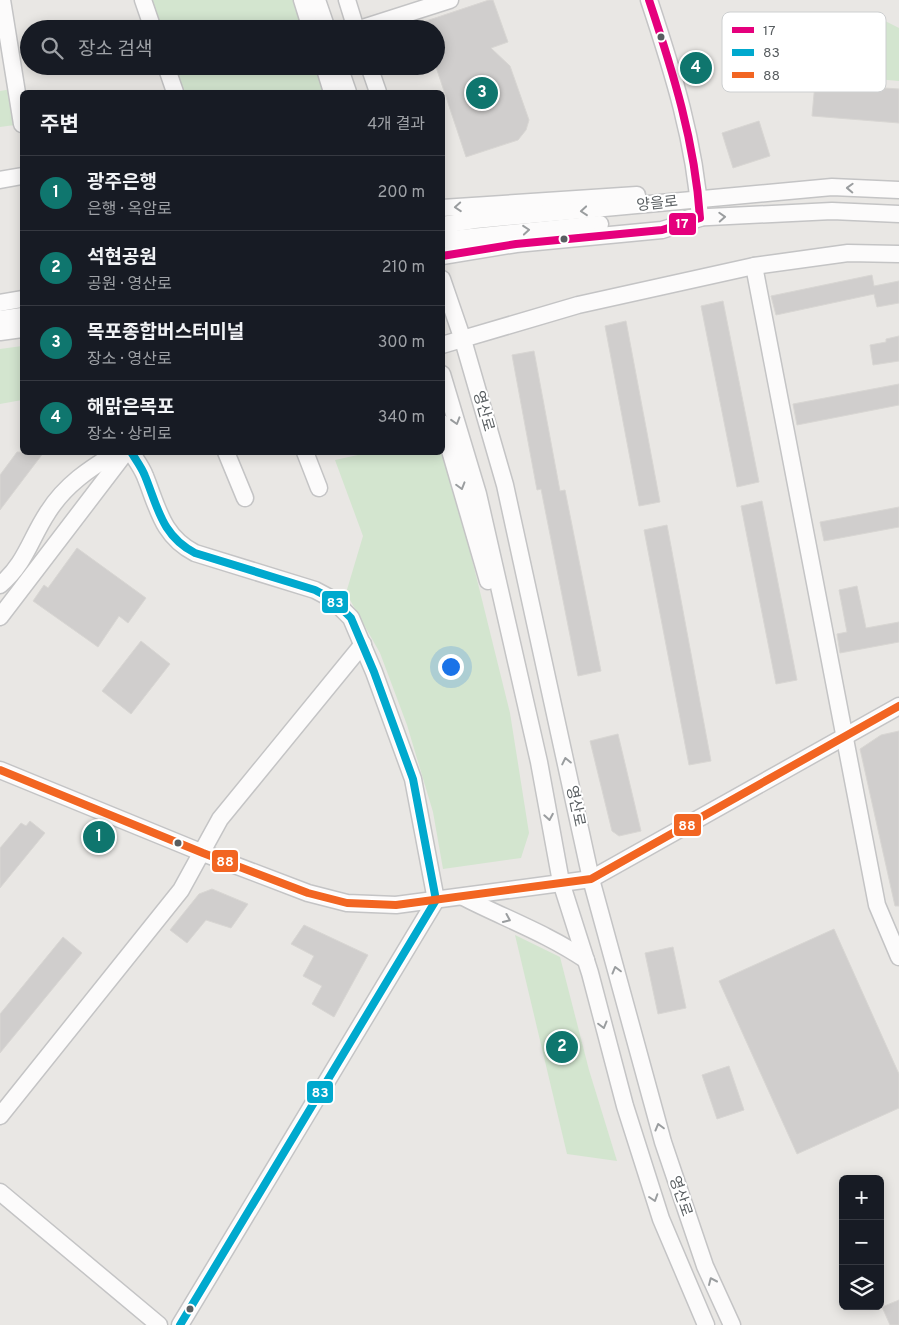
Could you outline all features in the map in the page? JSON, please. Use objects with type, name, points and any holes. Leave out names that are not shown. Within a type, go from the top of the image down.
[{"type":"street","points":[[2,0],[4,40],[20,115]]},
{"type":"street","points":[[143,0],[150,20]]},
{"type":"street","points":[[302,0],[308,20]]},
{"type":"street","points":[[317,0],[323,20]]},
{"type":"street","points":[[347,0],[355,20]]},
{"type":"street","points":[[387,20],[450,0]]},
{"type":"street","points":[[445,256],[516,244],[662,230],[700,218],[693,152],[678,88],[649,0]]},
{"type":"street","points":[[169,75],[174,90]]},
{"type":"street","points":[[327,75],[331,90]]},
{"type":"street","points":[[342,75],[347,90]]},
{"type":"street","points":[[372,75],[377,90]]},
{"type":"street","points":[[0,180],[20,176]]},
{"type":"street","name":"양을로","points":[[476,228],[699,199],[832,187],[899,190]]},
{"type":"street","points":[[445,208],[644,195],[699,199]]},
{"type":"street","name":"양을로","points":[[476,228],[832,211],[899,214]]},
{"type":"street","points":[[445,225],[476,228]]},
{"type":"street","points":[[445,239],[476,228]]},
{"type":"street","points":[[445,344],[578,305],[754,266],[848,253],[899,254]]},
{"type":"street","points":[[754,266],[878,905],[899,957]]},
{"type":"street","name":"영산로","points":[[445,288],[463,340],[504,485],[591,879],[666,1154],[705,1266],[732,1325]]},
{"type":"street","points":[[0,303],[20,299]]},
{"type":"street","points":[[0,319],[20,316]]},
{"type":"street","points":[[0,332],[20,329]]},
{"type":"street","name":"영산로","points":[[445,384],[478,494],[539,762],[561,882],[586,960],[624,1106],[661,1219],[706,1325]]},
{"type":"street","points":[[445,433],[539,762]]},
{"type":"street","points":[[0,585],[13,573],[29,550],[41,523],[61,494],[83,473],[111,455]]},
{"type":"street","points":[[0,617],[124,455]]},
{"type":"street","points":[[133,455],[145,475],[163,521],[177,542],[195,553],[315,590],[332,599],[351,618],[363,644],[413,779],[436,900],[180,1325]]},
{"type":"street","points":[[227,455],[245,498]]},
{"type":"street","points":[[306,455],[319,488]]},
{"type":"street","points":[[0,1116],[181,890],[203,854],[220,819],[363,644]]},
{"type":"street","points":[[0,770],[203,854],[308,893],[347,903],[396,905],[591,879],[899,706]]},
{"type":"street","points":[[464,897],[561,943],[586,960]]},
{"type":"street","points":[[0,1192],[159,1325]]},
{"type":"green space","points":[[151,0],[296,0],[302,20],[158,20]]},
{"type":"green space","points":[[886,22],[899,28],[899,81],[886,80]]},
{"type":"green space","points":[[177,75],[320,75],[324,90],[181,90]]},
{"type":"green space","points":[[17,88],[20,124],[0,127],[0,91]]},
{"type":"green space","points":[[20,346],[20,400],[0,404],[0,349]]},
{"type":"green space","points":[[445,450],[510,713],[529,833],[521,858],[443,869],[433,812],[407,725],[380,653],[346,593],[363,536],[335,460],[358,455],[445,455]]},
{"type":"green space","points":[[515,935],[560,957],[589,1070],[617,1161],[567,1154]]},
{"type":"building","points":[[493,0],[508,42],[491,48],[510,66],[529,120],[526,130],[518,140],[466,157],[439,75],[445,75],[445,20],[429,20]]},
{"type":"building","points":[[886,88],[899,89],[899,123],[812,116],[814,92],[886,92]]},
{"type":"building","points":[[759,121],[770,156],[733,168],[722,133]]},
{"type":"building","points":[[872,275],[874,286],[899,281],[899,303],[877,307],[874,294],[776,315],[771,296]]},
{"type":"building","points":[[723,301],[759,482],[737,487],[701,306]]},
{"type":"building","points":[[626,321],[660,502],[639,506],[605,326]]},
{"type":"building","points":[[899,336],[899,361],[873,365],[870,345],[886,342],[886,339]]},
{"type":"building","points":[[534,351],[560,491],[565,490],[601,671],[578,676],[541,489],[537,490],[512,355]]},
{"type":"building","points":[[899,384],[899,405],[797,425],[793,404]]},
{"type":"building","points":[[17,452],[20,452],[20,455],[42,455],[0,510],[0,475]]},
{"type":"building","points":[[762,501],[797,680],[776,684],[741,506]]},
{"type":"building","points":[[899,507],[899,527],[824,541],[820,522]]},
{"type":"building","points":[[667,525],[711,761],[689,765],[644,530]]},
{"type":"building","points":[[77,548],[146,598],[128,623],[119,616],[98,647],[33,601],[44,585],[48,588]]},
{"type":"building","points":[[857,586],[866,628],[899,622],[899,642],[840,653],[837,634],[847,632],[839,590]]},
{"type":"building","points":[[141,641],[170,664],[131,714],[102,691]]},
{"type":"building","points":[[899,731],[899,906],[895,906],[860,749],[881,735]]},
{"type":"building","points":[[618,734],[641,831],[619,836],[612,831],[590,741]]},
{"type":"building","points":[[30,821],[45,833],[0,888],[0,848],[21,823],[26,826]]},
{"type":"building","points":[[212,889],[248,904],[231,928],[206,920],[187,943],[170,930],[199,894]]},
{"type":"building","points":[[304,925],[368,955],[334,1017],[312,1004],[322,986],[303,976],[314,956],[291,944]]},
{"type":"building","points":[[834,929],[899,1074],[899,1108],[797,1154],[719,981]]},
{"type":"building","points":[[63,937],[82,953],[0,1053],[0,1014]]},
{"type":"building","points":[[673,947],[686,1008],[658,1014],[645,953]]},
{"type":"building","points":[[729,1066],[744,1110],[717,1119],[702,1075]]},
{"type":"building","points":[[899,1300],[899,1325],[890,1325],[883,1310],[884,1306]]},
{"type":"transit line","name":"17","points":[[445,256],[516,244],[662,230],[700,218],[693,162],[682,108],[649,0]]},
{"type":"transit line","name":"83","points":[[133,455],[144,473],[162,520],[168,530],[184,546],[195,553],[315,590],[332,599],[351,618],[374,672],[413,779],[436,900],[180,1325]]},
{"type":"transit line","name":"88","points":[[0,770],[203,853],[308,893],[347,903],[396,905],[591,879],[899,706]]},
{"type":"place","name":"해맑은목포","points":[[696,68]]},
{"type":"place","name":"목포종합버스터미널","points":[[482,93]]},
{"type":"place","name":"광주은행","points":[[99,837]]},
{"type":"place","name":"석현공원","points":[[562,1047]]}]
